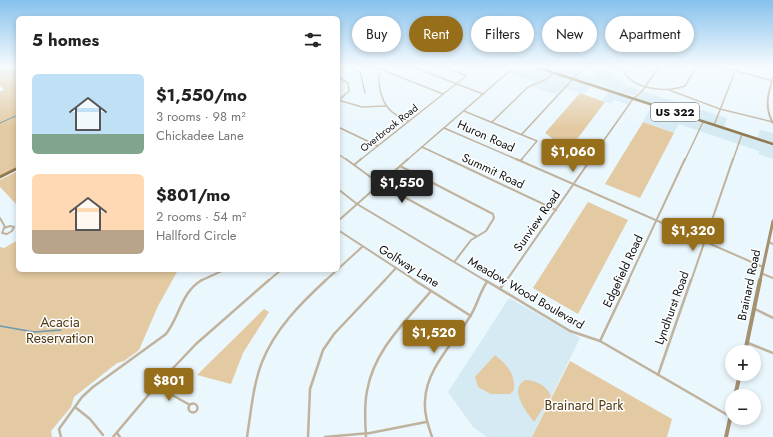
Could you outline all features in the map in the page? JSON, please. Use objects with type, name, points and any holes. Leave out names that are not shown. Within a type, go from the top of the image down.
[{"type":"main road","name":"US 322","points":[[598,87],[773,144]]},
{"type":"main road","points":[[0,177],[16,169]]},
{"type":"main road","name":"Brainard Road","points":[[747,343],[763,274],[763,267],[773,221]]},
{"type":"main road","points":[[726,437],[729,425]]},
{"type":"street","points":[[340,98],[349,91],[349,87]]},
{"type":"street","points":[[381,87],[386,106],[395,114],[409,121]]},
{"type":"street","points":[[427,87],[444,94]]},
{"type":"street","name":"Overbrook Road","points":[[354,165],[452,87]]},
{"type":"street","points":[[467,87],[483,94]]},
{"type":"street","points":[[340,219],[491,87]]},
{"type":"street","points":[[492,122],[528,87]]},
{"type":"street","points":[[522,134],[565,87]]},
{"type":"street","name":"Sunview Road","points":[[500,289],[633,99],[645,87]]},
{"type":"street","points":[[654,87],[669,90],[720,108],[773,122]]},
{"type":"street","points":[[669,90],[679,87]]},
{"type":"street","points":[[714,125],[728,87]]},
{"type":"street","points":[[771,87],[766,107],[773,122]]},
{"type":"street","points":[[340,101],[357,107],[374,108],[386,106]]},
{"type":"street","points":[[464,111],[537,141],[521,161]]},
{"type":"street","name":"Edgefield Road","points":[[600,341],[703,122]]},
{"type":"street","name":"Huron Road","points":[[444,128],[763,267]]},
{"type":"street","points":[[340,129],[378,146]]},
{"type":"street","name":"Lyndhurst Road","points":[[658,374],[742,134]]},
{"type":"street","name":"Summit Road","points":[[422,147],[556,210]]},
{"type":"street","points":[[340,155],[380,184],[476,236]]},
{"type":"street","points":[[400,166],[490,211],[494,216],[492,224],[471,240],[455,261]]},
{"type":"street","name":"Meadow Wood Boulevard","points":[[340,191],[357,204],[455,261],[487,282],[570,330],[600,341],[725,413]]},
{"type":"street","points":[[0,218],[5,227]]},
{"type":"street","points":[[12,226],[14,228],[9,233],[3,234],[1,231],[5,227],[12,226]]},
{"type":"street","name":"Golfway Lane","points":[[340,231],[470,316]]},
{"type":"street","points":[[769,242],[773,244]]},
{"type":"street","points":[[340,268],[362,247]]},
{"type":"street","points":[[308,437],[310,389],[323,350],[334,334],[396,268]]},
{"type":"street","points":[[61,437],[59,429],[75,406],[92,387],[166,334],[172,326],[184,298],[192,287],[220,272]]},
{"type":"street","points":[[113,437],[156,386],[196,344],[279,272]]},
{"type":"street","points":[[247,437],[256,383],[263,361],[270,346],[291,315],[336,272]]},
{"type":"street","points":[[763,274],[773,278]]},
{"type":"street","points":[[432,437],[426,422],[424,402],[427,382],[432,370],[470,316],[483,287],[487,282]]},
{"type":"street","points":[[366,435],[365,404],[368,385],[374,366],[383,349],[431,291]]},
{"type":"street","points":[[755,309],[773,318]]},
{"type":"street","points":[[747,343],[773,354]]},
{"type":"street","points":[[156,386],[190,405]]},
{"type":"street","points":[[75,406],[90,419],[103,435]]},
{"type":"street","points":[[325,437],[366,435],[426,422]]},
{"type":"street","points":[[117,433],[120,437]]},
{"type":"shaded area","points":[[535,87],[590,87],[584,94],[565,88],[558,95]]},
{"type":"shaded area","points":[[606,87],[631,87],[639,90],[635,95],[630,95]]},
{"type":"shaded area","points":[[609,91],[633,99],[629,105],[614,100],[611,104],[602,100]]},
{"type":"shaded area","points":[[642,91],[727,118],[724,128],[757,139],[760,130],[773,133],[773,159],[759,154],[759,151],[679,124],[674,133],[643,122],[652,105],[633,99]]},
{"type":"shaded area","points":[[509,298],[580,338],[532,437],[487,437],[473,427],[448,392]]},
{"type":"green space","points":[[2,87],[16,87],[16,169],[0,177],[0,92],[4,90]]},
{"type":"green space","points":[[580,93],[605,102],[559,163],[549,158],[560,144],[545,133]]},
{"type":"green space","points":[[643,122],[674,133],[640,198],[605,184]]},
{"type":"green space","points":[[16,172],[16,204],[0,187],[0,180]]},
{"type":"green space","points":[[588,202],[628,220],[578,314],[533,288]]},
{"type":"green space","name":"Acacia Reservation","points":[[16,241],[16,272],[177,272],[158,306],[139,350],[124,361],[117,363],[74,397],[71,407],[51,431],[52,437],[0,437],[0,247],[4,248]]},
{"type":"green space","points":[[264,309],[269,312],[243,353],[231,384],[197,375]]},
{"type":"green space","points":[[495,355],[507,366],[512,374],[514,390],[510,394],[491,394],[478,387],[475,377]]},
{"type":"green space","name":"Brainard Park","points":[[570,361],[672,419],[667,437],[532,437]]},
{"type":"green space","points":[[525,380],[541,384],[547,389],[551,396],[534,422],[520,401],[518,389],[520,384]]},
{"type":"waterway","points":[[364,87],[365,93]]},
{"type":"waterway","points":[[0,123],[16,116]]},
{"type":"waterway","points":[[0,326],[34,332],[61,330]]}]
